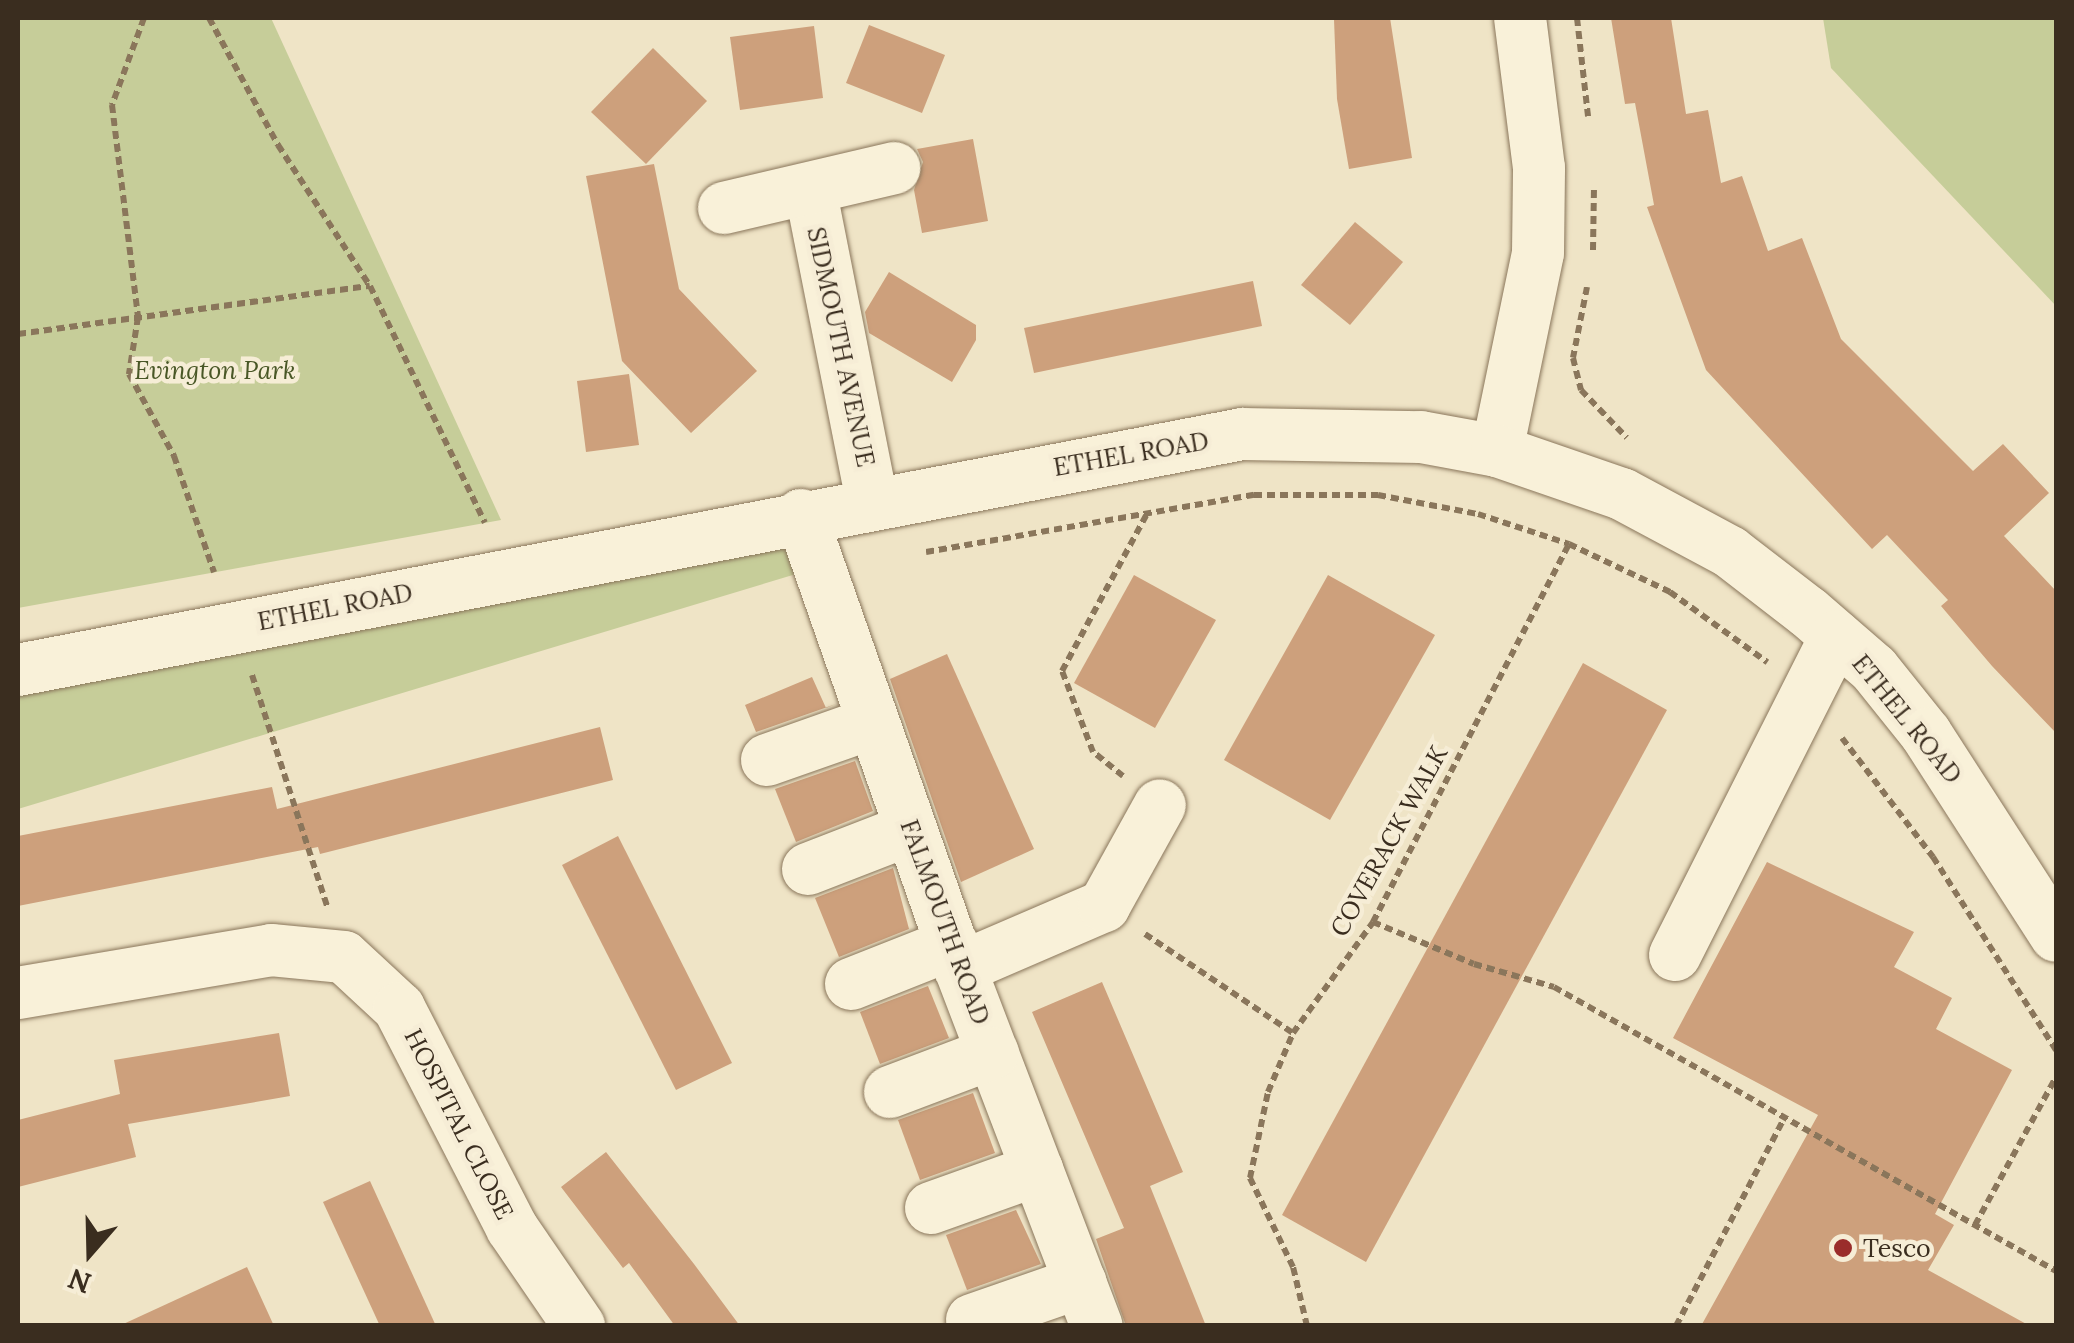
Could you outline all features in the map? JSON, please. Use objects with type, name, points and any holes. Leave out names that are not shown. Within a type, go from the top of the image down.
[{"type":"street","points":[[1497,450],[1538,253],[1538,168],[1520,18]]},
{"type":"street","name":"SIDMOUTH AVENUE","points":[[724,208],[811,193],[894,168]]},
{"type":"street","name":"SIDMOUTH AVENUE","points":[[811,193],[872,501]]},
{"type":"street","name":"ETHEL ROAD","points":[[18,670],[872,501],[1242,434],[1421,437],[1497,450],[1622,494],[1730,552],[1874,669],[1926,734],[2056,936]]},
{"type":"street","name":"FALMOUTH ROAD","points":[[801,515],[956,956],[1089,1304]]},
{"type":"street","points":[[1674,955],[1836,636]]},
{"type":"street","points":[[767,760],[872,723]]},
{"type":"street","points":[[851,984],[956,956],[1104,906],[1160,805]]},
{"type":"street","points":[[808,869],[911,829]]},
{"type":"street","points":[[18,993],[271,950],[344,957]]},
{"type":"street","name":"HOSPITAL CLOSE","points":[[344,957],[399,1008],[512,1228],[579,1326]]},
{"type":"street","points":[[890,1092],[992,1053]]},
{"type":"street","points":[[931,1208],[1037,1170]]},
{"type":"street","points":[[972,1320],[1089,1304]]},
{"type":"path","points":[[144,18],[112,104],[138,318],[128,374],[174,456],[214,572]]},
{"type":"path","points":[[209,18],[278,145],[370,286],[485,523]]},
{"type":"path","points":[[1577,18],[1589,130]]},
{"type":"path","points":[[1592,168],[1592,260]]},
{"type":"path","points":[[1589,276],[1573,358],[1581,390],[1632,441]]},
{"type":"path","points":[[18,334],[370,286]]},
{"type":"path","points":[[926,552],[1254,495],[1378,495],[1478,514],[1569,544],[1684,601],[1742,639],[1805,696],[1883,785],[2056,1050]]},
{"type":"path","points":[[1147,514],[1062,671],[1093,752],[1160,805]]},
{"type":"path","name":"COVERACK WALK","points":[[1308,1326],[1293,1267],[1250,1178],[1268,1092],[1293,1033],[1373,922],[1569,544]]},
{"type":"path","points":[[236,626],[344,957]]},
{"type":"path","points":[[1104,906],[1293,1033]]},
{"type":"path","points":[[1373,922],[1474,964],[1554,987],[2056,1272]]},
{"type":"path","points":[[1975,1225],[2056,1078]]},
{"type":"path","points":[[1676,1326],[1785,1116]]},
{"type":"green space","name":"Evington Park","points":[[18,18],[271,18],[501,520],[18,608]]},
{"type":"green space","points":[[1823,18],[2056,18],[2056,306],[1831,68]]},
{"type":"green space","points":[[801,515],[816,568],[18,809],[18,683]]},
{"type":"building","points":[[1390,18],[1412,158],[1349,169],[1337,99],[1334,19]]},
{"type":"building","points":[[1611,18],[1671,18],[1686,114],[1708,110],[1721,183],[1742,176],[1768,251],[1802,238],[1841,339],[1973,471],[2003,444],[2049,493],[2004,536],[2056,591],[2056,733],[1992,666],[1941,606],[1948,600],[1887,535],[1872,549],[1706,370],[1647,207],[1654,205],[1635,103],[1625,104]]},
{"type":"building","points":[[869,25],[945,55],[922,113],[846,83]]},
{"type":"building","points":[[814,26],[823,98],[740,110],[730,37]]},
{"type":"building","points":[[653,48],[707,101],[646,164],[591,112]]},
{"type":"building","points":[[973,139],[988,221],[922,233],[914,190],[923,162],[917,149]]},
{"type":"building","points":[[654,164],[679,289],[757,371],[691,433],[622,361],[586,176]]},
{"type":"building","points":[[1355,222],[1403,262],[1350,325],[1301,285]]},
{"type":"building","points":[[889,272],[976,325],[976,340],[952,382],[869,333],[865,312]]},
{"type":"building","points":[[1253,281],[1262,326],[1034,373],[1024,328]]},
{"type":"building","points":[[629,374],[639,445],[586,452],[577,381]]},
{"type":"building","points":[[1134,575],[1216,620],[1155,728],[1074,683]]},
{"type":"building","points":[[1328,575],[1435,635],[1330,820],[1224,760]]},
{"type":"building","points":[[947,654],[1034,849],[961,882],[890,679]]},
{"type":"building","points":[[1583,663],[1667,710],[1366,1262],[1282,1215]]},
{"type":"building","points":[[812,677],[826,708],[756,732],[745,705]]},
{"type":"building","points":[[600,727],[613,780],[320,854],[318,847],[18,906],[18,836],[272,787],[277,809]]},
{"type":"building","points":[[855,761],[873,811],[796,842],[775,789]]},
{"type":"building","points":[[618,836],[732,1063],[676,1090],[562,865]]},
{"type":"building","points":[[1767,862],[1914,932],[1894,967],[1952,998],[1936,1029],[2012,1070],[1935,1214],[1954,1225],[1928,1270],[2030,1326],[1701,1326],[1818,1115],[1673,1038]]},
{"type":"building","points":[[893,868],[909,929],[839,957],[815,898]]},
{"type":"building","points":[[1102,982],[1183,1172],[1150,1186],[1206,1326],[1126,1326],[1096,1239],[1124,1228],[1032,1012]]},
{"type":"building","points":[[928,986],[949,1038],[880,1064],[860,1012]]},
{"type":"building","points":[[279,1033],[290,1096],[128,1124],[136,1157],[18,1187],[18,1120],[120,1094],[114,1060]]},
{"type":"building","points":[[973,1093],[995,1153],[920,1180],[898,1120]]},
{"type":"building","points":[[606,1152],[740,1326],[675,1326],[629,1263],[623,1268],[561,1187]]},
{"type":"building","points":[[370,1181],[436,1326],[380,1326],[323,1202]]},
{"type":"building","points":[[1016,1210],[1041,1264],[967,1290],[946,1235]]},
{"type":"building","points":[[247,1267],[274,1326],[119,1326]]},
{"type":"place","name":"Tesco","points":[[1843,1248]]}]
